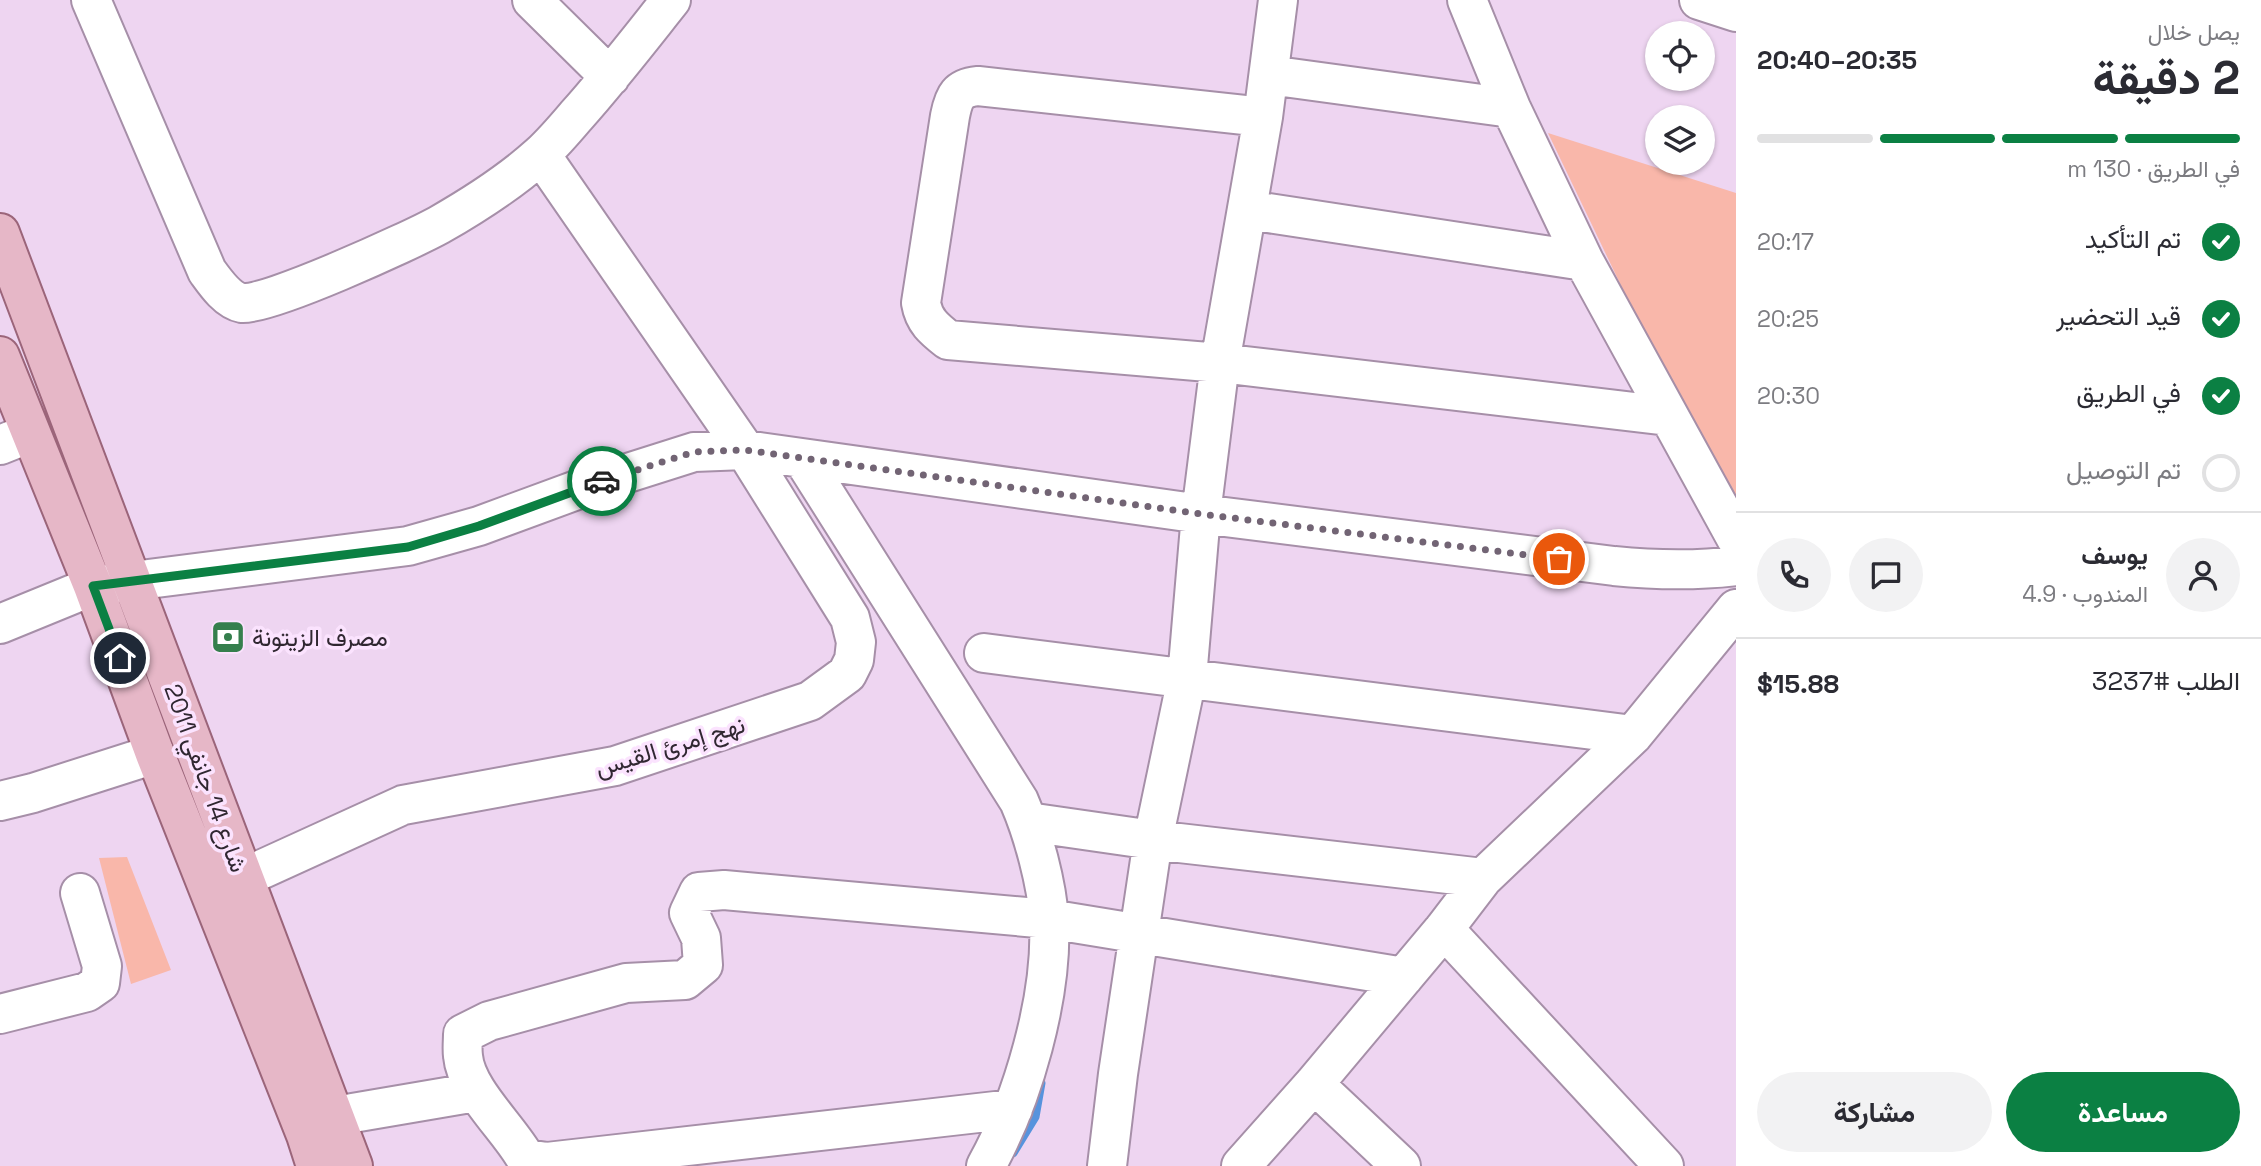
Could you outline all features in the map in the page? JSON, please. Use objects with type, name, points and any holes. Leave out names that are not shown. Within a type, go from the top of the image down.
[{"type":"main road","name":"شارع 14 جانفي 2011","points":[[2,247],[133,581],[353,1166]]},
{"type":"main road","name":"شارع 14 جانفي 2011","points":[[0,356],[15,439],[93,586],[155,754],[316,1166]]},
{"type":"street","points":[[91,0],[207,271],[222,291],[240,303],[261,301],[291,290],[439,225],[492,192],[541,155],[610,77],[671,0]]},
{"type":"street","points":[[532,0],[610,77]]},
{"type":"street","points":[[1107,1166],[1153,840],[1187,678],[1201,514],[1220,363],[1263,117],[1278,0]]},
{"type":"street","points":[[1467,0],[1511,108],[1584,261],[1736,538]]},
{"type":"street","points":[[1699,0],[1736,12]]},
{"type":"street","points":[[1269,75],[1511,108]]},
{"type":"street","points":[[1263,117],[978,86],[963,88],[954,97],[950,116],[921,303],[923,313],[934,329],[948,340],[1220,363],[1668,416]]},
{"type":"street","name":"نهج إمرئ القيس","points":[[243,878],[403,805],[615,766],[810,701],[847,674],[854,660],[856,642],[849,618],[745,450],[541,155]]},
{"type":"street","points":[[1248,210],[1584,261]]},
{"type":"street","points":[[0,624],[93,586],[408,547],[479,526],[593,484],[694,452],[745,450],[1201,514],[1648,569],[1697,570],[1736,566]]},
{"type":"street","points":[[803,459],[1019,801],[1028,822],[1049,919],[1046,988],[1013,1109],[986,1166]]},
{"type":"street","points":[[1241,1166],[1404,977],[1483,877],[1633,735],[1736,609]]},
{"type":"street","points":[[984,653],[1633,735]]},
{"type":"street","points":[[0,801],[155,754]]},
{"type":"street","points":[[1028,822],[1153,840],[1483,877]]},
{"type":"street","points":[[1013,1109],[547,1162],[526,1158],[476,1092],[463,1059],[463,1034],[489,1021],[626,984],[685,980],[703,965],[701,938],[689,914],[699,892],[724,890],[1049,919],[1404,977]]},
{"type":"street","points":[[0,1014],[87,992],[100,983],[102,966],[79,894]]},
{"type":"street","points":[[1444,929],[1664,1166]]},
{"type":"street","points":[[1314,1084],[1401,1166]]},
{"type":"street","points":[[335,1116],[476,1092]]},
{"type":"shaded area","points":[[1548,133],[1645,164],[1645,175],[1680,175],[1736,193],[1736,526]]},
{"type":"shaded area","points":[[127,857],[171,970],[131,984],[99,858]]},
{"type":"waterway","points":[[1013,1153],[1035,1117],[1041,1083]]},
{"type":"way so far","points":[[602,481],[694,452],[745,450],[1201,514],[1559,559]]},
{"type":"place","name":"مصرف الزيتونة","points":[[228,637]]},
{"type":"route","points":[[120,658],[93,586],[408,547],[479,526],[602,481]]}]
